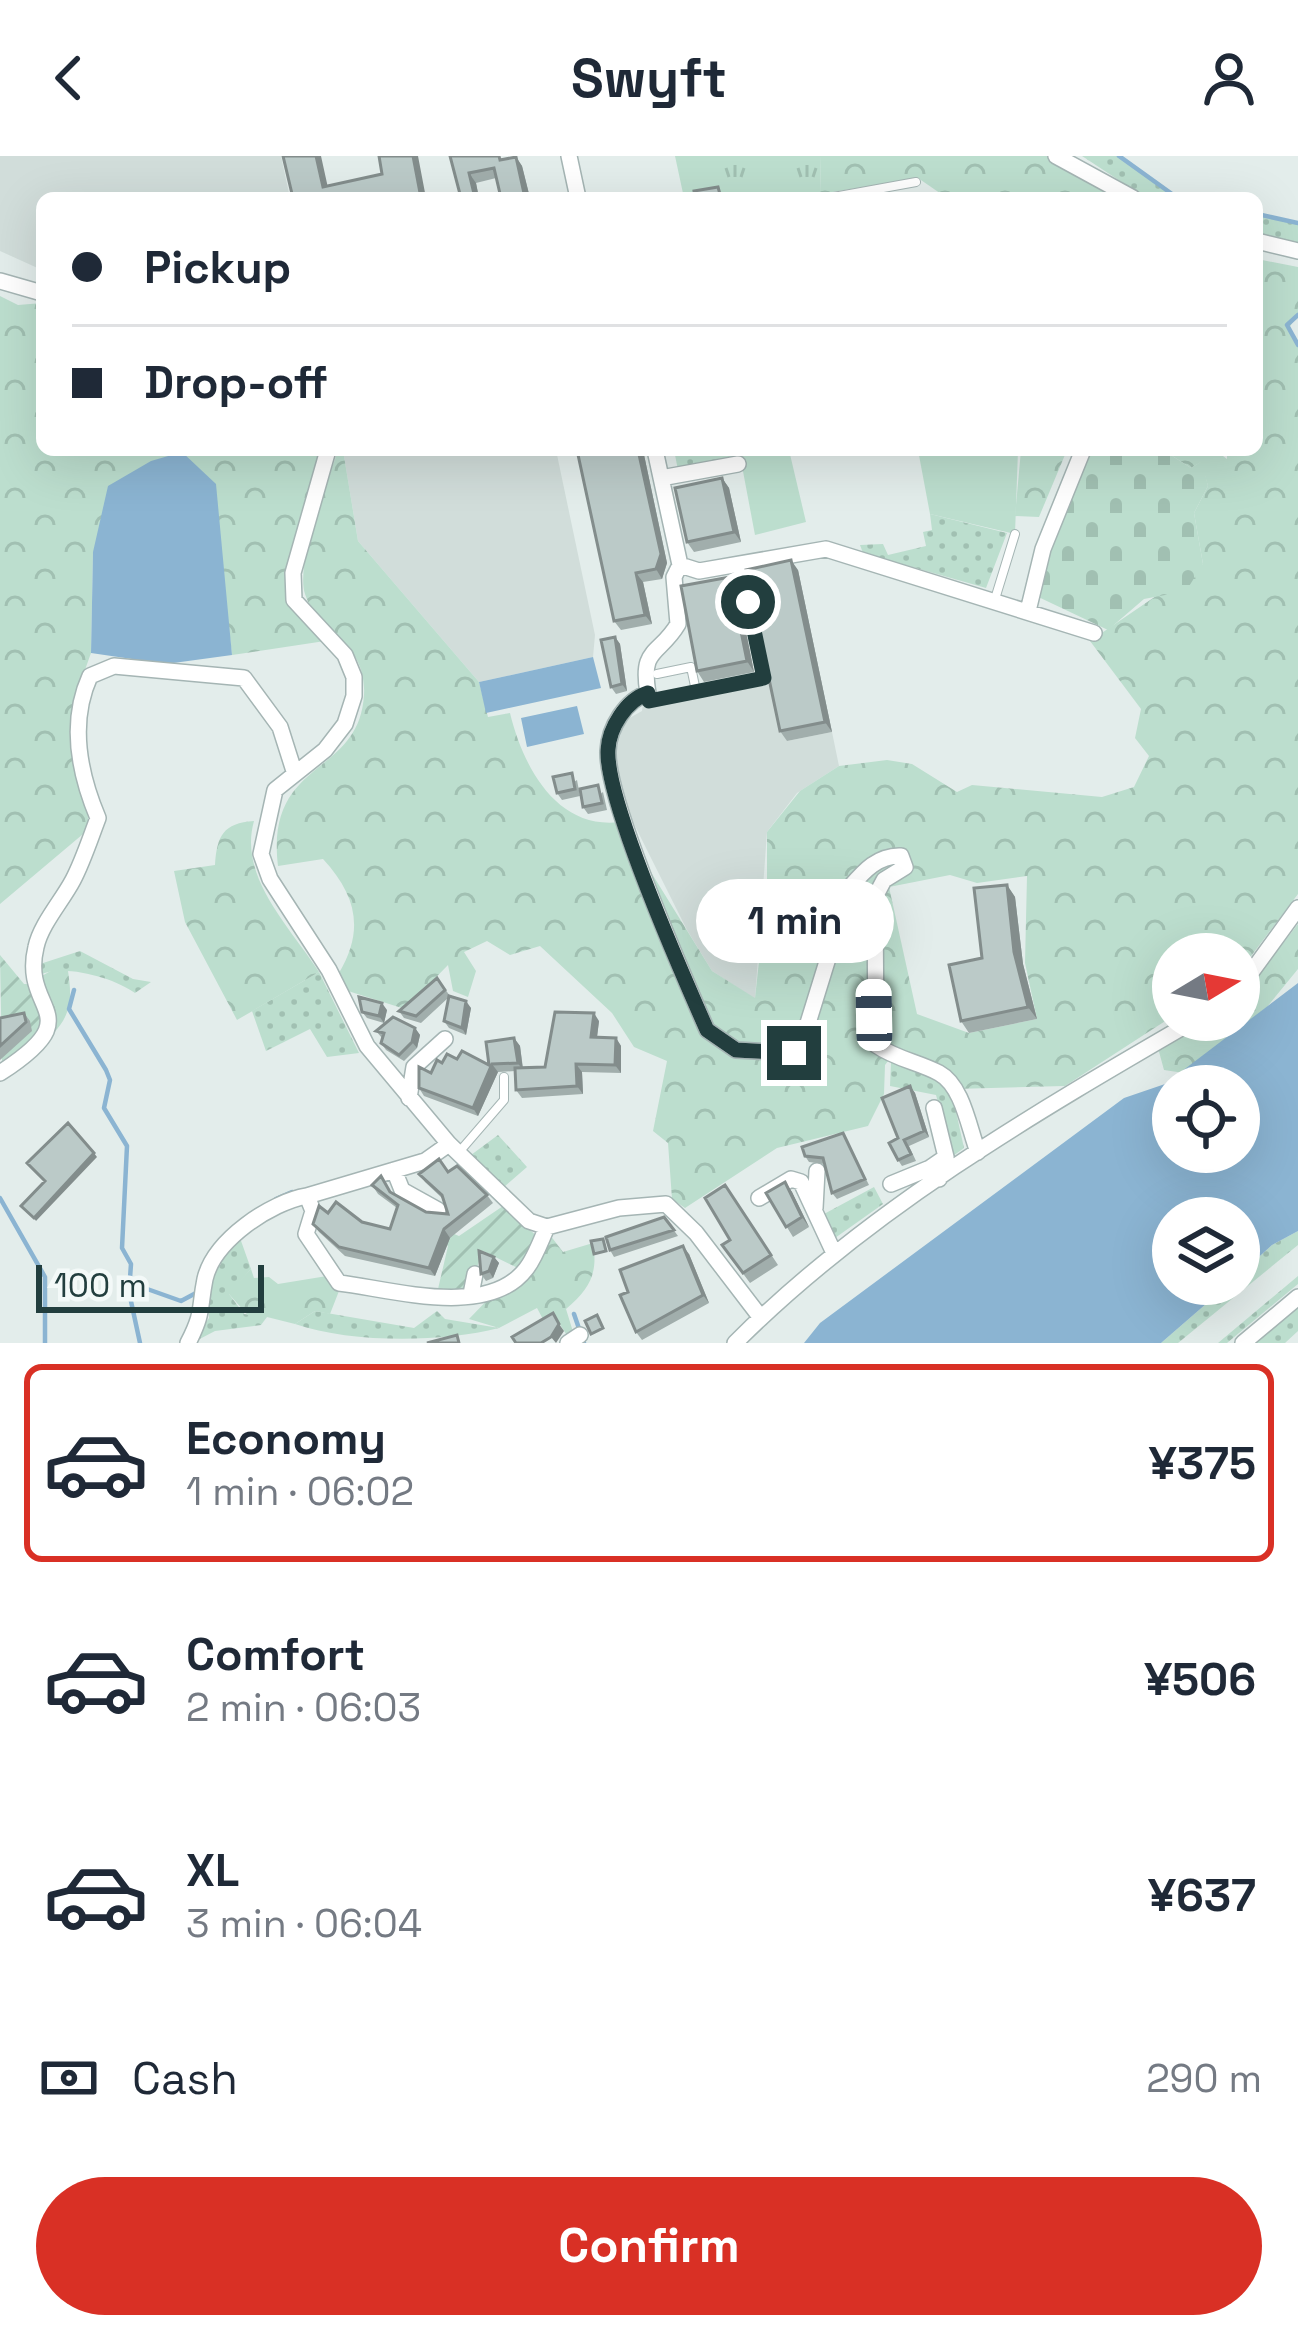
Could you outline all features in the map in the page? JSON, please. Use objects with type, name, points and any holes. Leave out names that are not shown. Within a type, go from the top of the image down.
[{"type":"street","points":[[569,156],[577,192]]},
{"type":"street","points":[[1056,156],[1121,192]]},
{"type":"street","points":[[1263,242],[1298,250]]},
{"type":"street","points":[[0,280],[36,290]]},
{"type":"street","points":[[326,456],[293,573],[294,600],[345,656],[354,677],[354,697],[345,724],[325,750],[275,790],[261,854],[270,879],[329,970],[368,1046],[454,1148],[529,1222],[547,1227],[619,1208],[666,1204],[696,1233],[760,1318]]},
{"type":"street","points":[[656,456],[680,565],[674,578],[678,624],[648,654],[644,668],[648,693],[620,714],[608,750],[620,805],[707,1030],[736,1050],[794,1053],[850,887],[888,855],[901,856],[904,867],[884,880],[875,897],[876,1045],[900,1062],[940,1074],[956,1089],[978,1152]]},
{"type":"street","points":[[1028,611],[1043,549],[1081,456]]},
{"type":"street","points":[[662,478],[738,464]]},
{"type":"street","points":[[680,565],[699,571],[826,549],[1094,633]]},
{"type":"street","points":[[0,1073],[25,1057],[49,1028],[51,1012],[34,975],[36,943],[75,877],[98,818],[86,790],[76,728],[90,676],[114,666],[244,678],[280,727],[294,771]]},
{"type":"street","points":[[1260,960],[1298,908]]},
{"type":"street","points":[[409,1098],[414,1067],[445,1039]]},
{"type":"street","points":[[735,1343],[834,1253],[934,1174],[1160,1041]]},
{"type":"street","points":[[891,1184],[934,1174],[946,1157],[933,1143],[934,1108]]},
{"type":"street","points":[[188,1343],[205,1312],[205,1280],[213,1258],[265,1210],[454,1148]]},
{"type":"street","points":[[394,1170],[402,1190],[438,1210]]},
{"type":"street","points":[[815,1211],[818,1172]]},
{"type":"street","points":[[759,1198],[791,1179],[802,1182],[834,1253]]},
{"type":"street","points":[[308,1196],[313,1210],[306,1234],[335,1269],[339,1282],[401,1283],[490,1294],[525,1272],[547,1227]]},
{"type":"street","points":[[470,1294],[476,1274]]},
{"type":"street","points":[[1244,1343],[1298,1297]]},
{"type":"lane","points":[[861,192],[916,182]]},
{"type":"lane","points":[[994,600],[1015,534]]},
{"type":"lane","points":[[648,693],[649,701],[764,678],[741,563]]},
{"type":"lane","points":[[658,674],[691,667],[696,691]]},
{"type":"lane","points":[[454,1148],[504,1100],[504,1077]]},
{"type":"shaded area","points":[[0,156],[281,156],[289,192],[36,192],[36,267],[0,251]]},
{"type":"shaded area","points":[[344,456],[557,456],[595,635],[593,657],[479,682],[358,541]]},
{"type":"shaded area","points":[[774,684],[787,741],[832,732],[839,766],[797,793],[767,832],[755,999],[712,971],[687,930],[626,808],[615,756],[624,721],[642,711],[643,704]]},
{"type":"green space","points":[[675,156],[821,156],[820,192],[683,192]]},
{"type":"green space","points":[[821,156],[1051,156],[1118,192],[938,192],[918,178],[820,192]]},
{"type":"green space","points":[[1082,156],[1119,156],[1169,192],[1137,192]]},
{"type":"green space","points":[[1263,215],[1298,223],[1298,249],[1263,238]]},
{"type":"green space","points":[[1263,260],[1298,267],[1298,314],[1289,328],[1298,343],[1298,894],[1260,944],[1260,933],[1152,933],[1152,1030],[1065,1086],[955,1089],[939,1064],[894,1053],[885,1065],[884,1094],[868,1126],[777,1148],[685,1208],[672,1199],[668,1143],[653,1131],[667,1061],[634,1047],[612,1013],[540,946],[510,955],[487,941],[464,952],[476,971],[468,997],[453,991],[448,965],[405,1009],[348,991],[339,973],[352,942],[353,913],[343,886],[323,859],[278,866],[278,831],[285,805],[298,786],[347,741],[358,722],[364,695],[358,662],[311,608],[303,581],[314,523],[336,456],[344,456],[358,541],[479,682],[488,717],[510,713],[534,773],[561,805],[598,822],[620,822],[712,971],[755,998],[767,888],[767,832],[800,791],[839,766],[887,760],[912,764],[957,792],[972,785],[1102,797],[1134,787],[1149,756],[1135,738],[1141,709],[1090,641],[1203,564],[1194,513],[1208,486],[1201,462],[1191,468],[1172,456],[1263,456]],"holes":[[[950,875],[977,883],[1027,876],[1025,963],[1037,1019],[969,1033],[917,1014],[889,887]]]},
{"type":"green space","points":[[0,296],[18,305],[36,304],[36,456],[321,456],[285,575],[288,604],[325,641],[232,655],[223,575],[93,552],[91,653],[76,695],[89,829],[0,904]]},
{"type":"green space","points":[[675,456],[733,457],[678,470]]},
{"type":"green space","points":[[740,456],[790,456],[806,522],[755,535]]},
{"type":"green space","points":[[919,456],[1018,456],[1015,534],[930,514]]},
{"type":"green space","points":[[1020,456],[1064,456],[1039,517],[1015,516]]},
{"type":"green space","points":[[1087,456],[1172,456],[1191,468],[1202,461],[1208,486],[1194,513],[1203,564],[1186,591],[1144,599],[1108,630],[1032,594]]},
{"type":"green space","points":[[930,514],[1007,533],[986,588],[863,553],[860,545],[883,544],[888,555],[926,546],[923,532],[932,530]]},
{"type":"green space","points":[[254,821],[251,842],[260,882],[319,972],[237,1020],[185,922],[174,871],[215,865],[224,833]]},
{"type":"green space","points":[[1298,924],[1298,969],[1260,1013],[1260,973]]},
{"type":"green space","points":[[80,951],[133,979],[151,982],[135,993],[88,974],[39,975],[40,964]]},
{"type":"green space","points":[[0,955],[24,984],[34,984],[48,1013],[37,1041],[2,1064]]},
{"type":"green space","points":[[56,968],[68,971],[70,998],[67,1013],[52,1035],[54,1011],[40,977]]},
{"type":"green space","points":[[319,972],[359,1053],[327,1057],[310,1029],[266,1051],[252,1011]]},
{"type":"green space","points":[[1170,1041],[1224,1041],[1194,1065],[1163,1065],[1158,1048]]},
{"type":"green space","points":[[891,1062],[941,1079],[955,1107],[964,1148],[953,1156],[936,1095],[890,1086]]},
{"type":"green space","points":[[498,1135],[527,1167],[504,1187],[471,1155]]},
{"type":"green space","points":[[874,1187],[883,1204],[835,1238],[824,1214]]},
{"type":"green space","points":[[503,1206],[539,1238],[520,1269],[483,1251],[468,1291],[438,1289],[448,1246],[440,1243],[442,1229],[459,1236]]},
{"type":"green space","points":[[1298,1231],[1298,1245],[1260,1276],[1260,1256]]},
{"type":"green space","points":[[550,1235],[563,1252],[593,1243],[591,1279],[566,1309],[574,1335],[568,1337],[557,1320],[545,1323],[537,1308],[499,1328],[469,1319]]},
{"type":"green space","points":[[240,1238],[251,1269],[229,1294],[244,1314],[267,1317],[261,1325],[215,1331],[192,1343],[209,1318],[209,1279],[221,1264],[216,1261]]},
{"type":"green space","points":[[251,1269],[254,1278],[269,1277],[278,1284],[327,1276],[339,1291],[330,1314],[315,1311],[295,1324],[267,1317],[253,1321],[228,1293]]},
{"type":"green space","points":[[1298,1276],[1298,1284],[1227,1343],[1218,1343]]},
{"type":"green space","points":[[1298,1304],[1298,1331],[1285,1343],[1253,1343]]},
{"type":"green space","points":[[1205,1305],[1225,1305],[1178,1343],[1161,1343]]},
{"type":"green space","points":[[315,1311],[414,1328],[437,1311],[445,1319],[499,1328],[396,1339],[342,1335],[295,1324]]},
{"type":"water","points":[[186,456],[216,484],[232,655],[166,664],[91,653],[93,552],[108,486],[151,461]]},
{"type":"water","points":[[593,657],[601,688],[486,713],[479,682]]},
{"type":"water","points":[[577,706],[584,734],[527,747],[521,718]]},
{"type":"water","points":[[1298,983],[1298,1231],[1260,1256],[1260,1197],[1152,1197],[1152,1305],[1205,1305],[1161,1343],[804,1343],[820,1323],[1124,1098],[1152,1088],[1152,1173],[1260,1173],[1260,1065],[1190,1065],[1222,1041],[1260,1041],[1260,1012]]},
{"type":"building","points":[[283,156],[316,156],[323,187],[382,174],[379,156],[413,156],[420,192],[292,192]]},
{"type":"building","points":[[450,156],[516,157],[524,192],[500,192],[494,168],[469,173],[474,192],[459,192]]},
{"type":"building","points":[[578,456],[639,456],[661,554],[656,569],[636,573],[645,615],[614,621]]},
{"type":"building","points":[[722,478],[734,532],[687,542],[675,488]]},
{"type":"building","points":[[791,560],[825,722],[780,731],[746,570]]},
{"type":"building","points":[[730,577],[747,661],[697,671],[681,586]]},
{"type":"building","points":[[615,637],[622,684],[611,687],[601,640]]},
{"type":"building","points":[[572,773],[575,789],[557,793],[553,777]]},
{"type":"building","points":[[598,785],[602,803],[583,807],[580,789]]},
{"type":"building","points":[[1007,885],[1014,952],[1028,1007],[961,1021],[949,965],[982,958],[974,888]]},
{"type":"building","points":[[437,978],[445,990],[416,1016],[399,1011]]},
{"type":"building","points":[[449,996],[466,1001],[462,1028],[444,1021]]},
{"type":"building","points":[[359,997],[382,1003],[379,1016],[362,1012]]},
{"type":"building","points":[[555,1012],[594,1013],[591,1037],[616,1038],[615,1065],[576,1064],[577,1086],[516,1090],[515,1068],[545,1067]]},
{"type":"building","points":[[24,1013],[26,1022],[0,1046],[0,1018]]},
{"type":"building","points":[[393,1017],[415,1028],[412,1042],[399,1055],[381,1043],[384,1033],[376,1031]]},
{"type":"building","points":[[514,1038],[518,1063],[492,1064],[473,1108],[419,1088],[419,1067],[431,1073],[437,1060],[442,1063],[447,1054],[457,1059],[462,1051],[489,1065],[486,1042]]},
{"type":"building","points":[[910,1086],[924,1131],[904,1140],[911,1154],[898,1160],[889,1143],[898,1138],[882,1098]]},
{"type":"building","points":[[68,1123],[94,1153],[34,1218],[21,1206],[45,1181],[27,1163]]},
{"type":"building","points":[[843,1133],[865,1179],[832,1193],[823,1158],[805,1156],[802,1147]]},
{"type":"building","points":[[439,1159],[448,1172],[457,1166],[487,1195],[444,1229],[429,1268],[339,1247],[313,1224],[319,1206],[328,1213],[336,1202],[362,1222],[390,1229],[398,1205],[372,1185],[381,1176],[390,1192],[426,1212],[448,1214],[442,1195],[419,1174]]},
{"type":"building","points":[[785,1182],[802,1217],[786,1227],[766,1193]]},
{"type":"building","points":[[725,1185],[771,1255],[743,1273],[722,1245],[730,1240],[705,1198]]},
{"type":"building","points":[[664,1217],[674,1230],[610,1250],[606,1237]]},
{"type":"building","points":[[603,1239],[606,1251],[594,1254],[591,1241]]},
{"type":"building","points":[[683,1246],[703,1295],[636,1332],[620,1295],[628,1292],[620,1270]]},
{"type":"building","points":[[479,1251],[494,1257],[489,1271],[481,1274]]},
{"type":"building","points":[[553,1313],[559,1324],[551,1337],[541,1343],[516,1343],[512,1337]]},
{"type":"building","points":[[597,1315],[603,1328],[591,1334],[585,1321]]},
{"type":"building","points":[[457,1335],[459,1343],[427,1343]]},
{"type":"waterway","points":[[1119,156],[1169,192]]},
{"type":"waterway","points":[[1263,215],[1298,223]]},
{"type":"waterway","points":[[1298,315],[1287,325],[1298,345]]},
{"type":"waterway","points":[[74,990],[69,1009],[106,1070],[110,1080],[104,1108],[127,1146],[122,1248],[131,1264],[129,1292],[140,1343]]},
{"type":"waterway","points":[[276,1199],[292,1192]]},
{"type":"waterway","points":[[0,1198],[45,1277],[45,1343]]},
{"type":"waterway","points":[[136,1285],[181,1301],[196,1293]]},
{"type":"waterway","points":[[574,1314],[584,1343]]},
{"type":"route","points":[[748,602],[764,678],[649,701],[648,693],[640,695],[620,714],[608,750],[620,805],[707,1030],[736,1050],[794,1053]]}]
